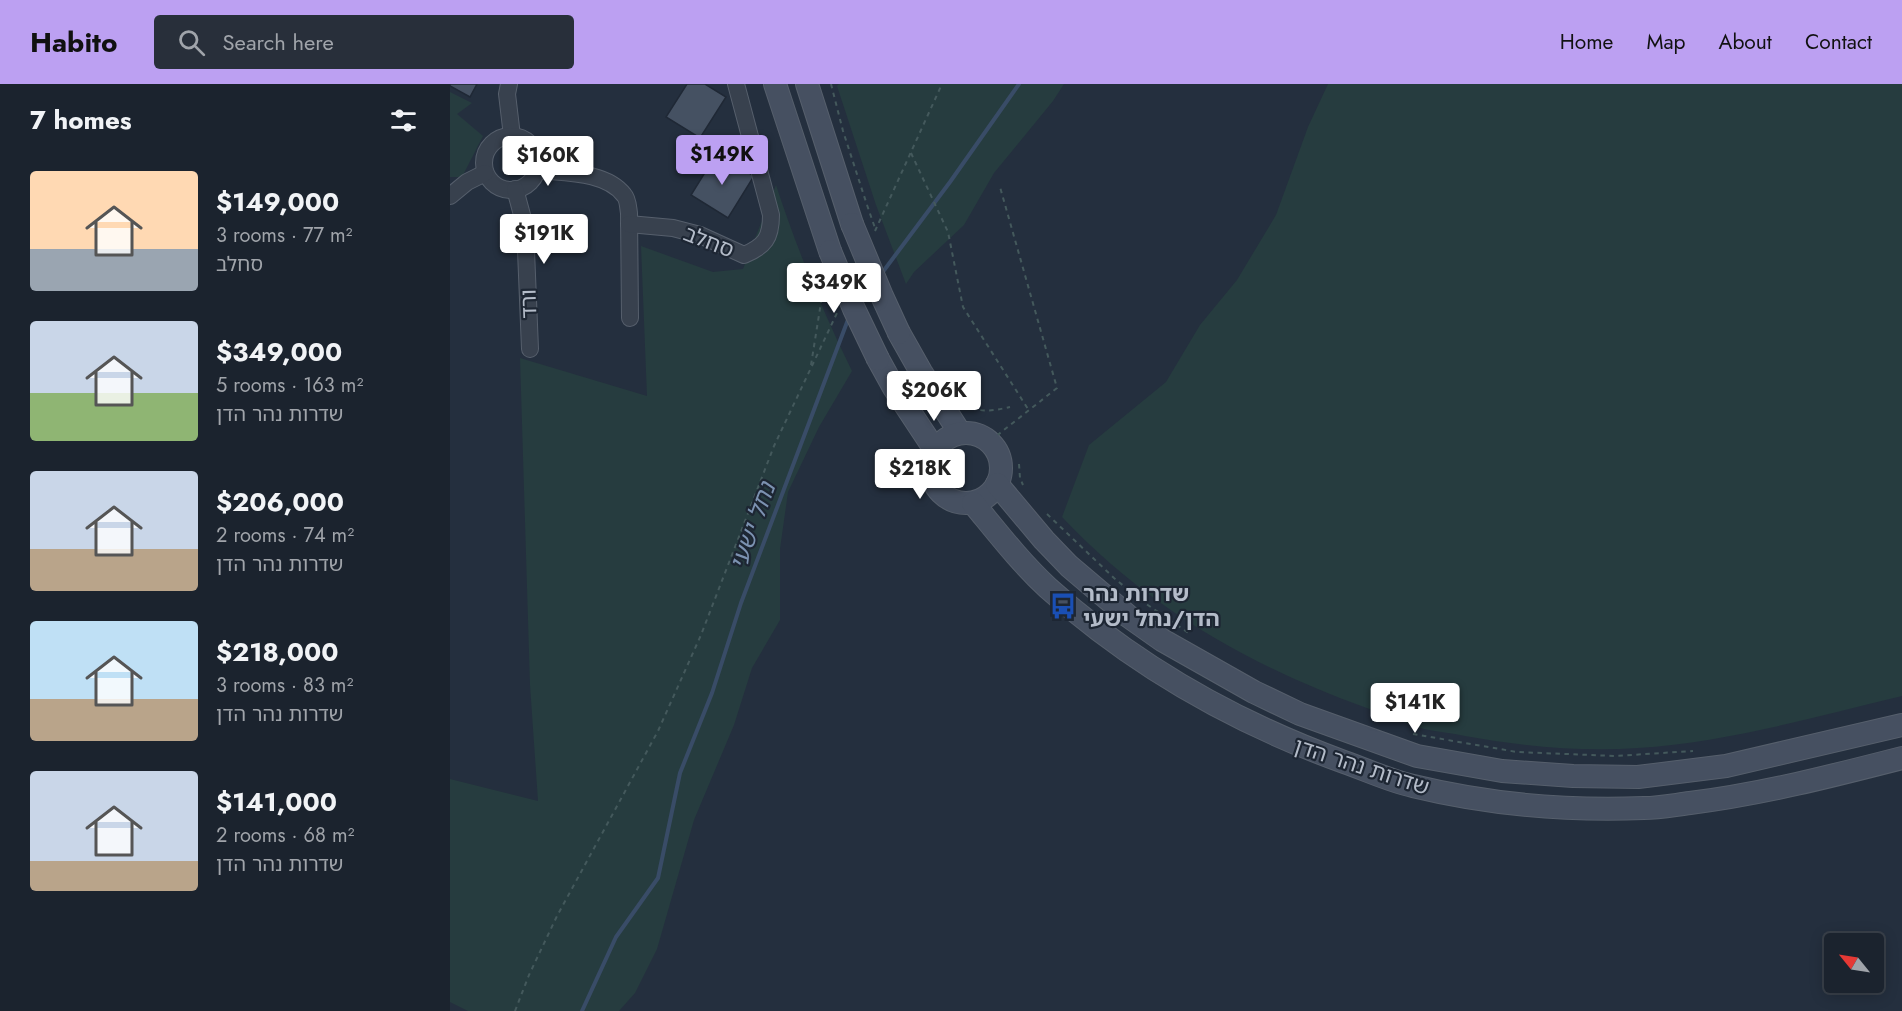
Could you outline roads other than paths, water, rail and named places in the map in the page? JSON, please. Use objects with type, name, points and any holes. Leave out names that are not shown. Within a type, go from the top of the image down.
[{"type":"main road","points":[[775,84],[821,254],[854,309],[894,388],[935,450]]},
{"type":"main road","points":[[807,84],[852,224],[882,296],[921,372],[960,433]]},
{"type":"main road","points":[[970,432],[990,441],[996,448],[1001,466],[997,484],[987,496],[973,503],[950,500],[940,493],[933,484],[930,472],[935,450],[941,442],[960,433],[970,432]]},
{"type":"main road","name":"שדרות נהר הדן","points":[[997,484],[1044,540],[1070,566],[1128,616],[1162,640],[1254,692],[1300,714],[1417,756],[1503,771],[1573,776],[1638,777],[1726,766],[1902,725]]},
{"type":"main road","name":"שדרות נהר הדן","points":[[973,503],[1019,558],[1047,586],[1109,639],[1146,665],[1233,715],[1290,742],[1411,786],[1503,802],[1576,808],[1645,808],[1737,797],[1902,758]]},
{"type":"street","points":[[508,84],[512,136]]},
{"type":"street","name":"סחלב","points":[[629,224],[673,228],[700,235],[744,255],[760,249],[771,228],[771,215],[736,84]]},
{"type":"street","points":[[512,136],[531,145],[538,159],[537,170],[529,183],[509,191],[490,182],[485,173],[484,158],[488,149],[500,138],[512,136]]},
{"type":"street","points":[[537,170],[597,178],[615,186],[626,196],[629,224],[630,318]]},
{"type":"street","points":[[450,196],[467,182],[485,173]]},
{"type":"street","name":"ורד","points":[[515,189],[525,226],[530,349]]},
{"type":"waterway","name":"נחל ישעי","points":[[882,273],[1019,84]]},
{"type":"waterway","name":"נחל ישעי","points":[[861,302],[871,289]]},
{"type":"waterway","name":"נחל ישעי","points":[[582,1011],[616,937],[658,878],[680,773],[712,693],[741,603],[849,317]]},
{"type":"place","name":"שדרות נהר הדן/נחל ישעי","points":[[1063,606]]}]
